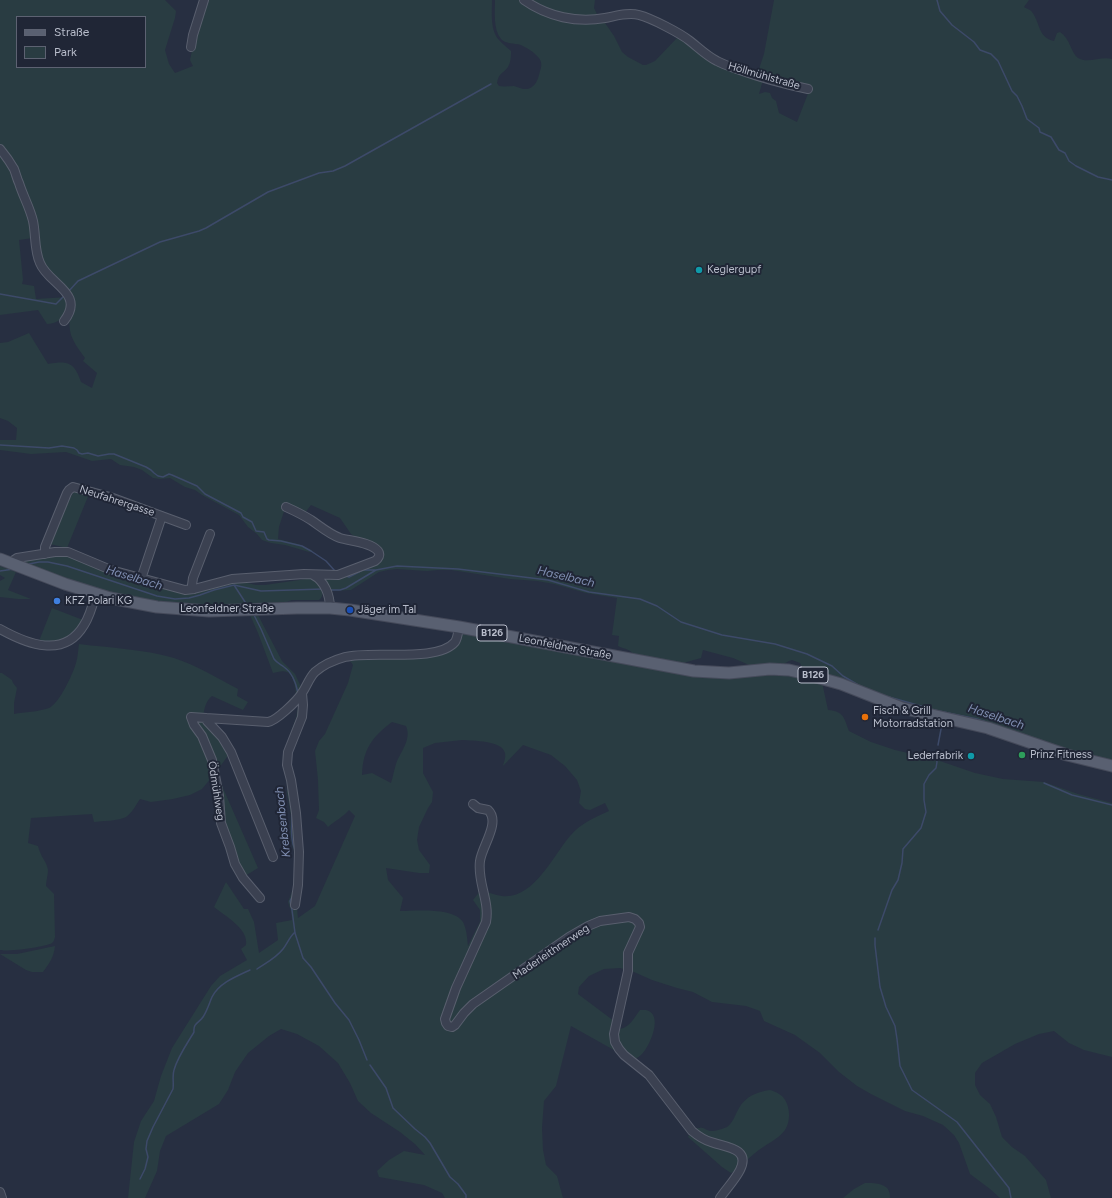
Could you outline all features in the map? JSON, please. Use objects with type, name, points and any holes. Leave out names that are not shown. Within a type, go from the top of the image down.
[{"type":"main road","name":"Leonfeldner Straße","points":[[0,559],[64,584],[135,603],[177,609],[209,611],[330,608],[379,614],[459,627],[694,671],[735,673],[770,669],[802,673],[841,684],[902,708],[983,727],[1067,756],[1112,766]]},
{"type":"street","points":[[191,47],[193,35],[204,0]]},
{"type":"street","name":"Höllmühlstraße","points":[[524,0],[546,13],[568,18],[593,20],[629,14],[641,16],[686,38],[707,55],[719,62],[762,78],[808,89]]},
{"type":"street","points":[[0,149],[14,168],[28,206],[33,221],[40,264],[48,275],[67,293],[70,298],[69,314],[64,321]]},
{"type":"street","name":"Neufahrergasse","points":[[45,554],[45,547],[67,493],[72,488],[106,496],[186,525]]},
{"type":"street","name":"Leonfeldner Straße","points":[[14,565],[14,560],[17,558],[68,552],[104,568],[141,579],[181,589],[194,589],[232,579],[304,574],[340,574],[377,560],[379,556],[378,552],[365,544],[333,535],[303,515],[286,507]]},
{"type":"street","name":"Neufahrergasse","points":[[141,579],[162,516]]},
{"type":"street","points":[[194,589],[192,585],[193,578],[210,534]]},
{"type":"street","points":[[313,575],[320,579],[328,594],[330,608]]},
{"type":"street","points":[[0,629],[17,638],[38,645],[52,646],[60,644],[71,639],[80,631],[87,620],[96,593]]},
{"type":"street","name":"Ödmühlweg","points":[[260,898],[235,864],[221,823],[219,796],[212,760],[205,741],[194,725],[191,717],[272,722],[278,718],[299,696],[315,672],[327,664],[345,657],[364,654],[411,655],[435,652],[455,641],[459,627]]},
{"type":"street","name":"Ödmühlweg","points":[[295,905],[298,885],[299,852],[295,805],[287,765],[288,752],[302,717],[303,705],[299,696]]},
{"type":"street","name":"Ödmühlweg","points":[[206,718],[207,722],[222,736],[231,752],[274,857]]},
{"type":"street","name":"Maderleithnerweg","points":[[473,804],[478,808],[488,810],[493,816],[491,830],[482,851],[479,872],[488,913],[486,922],[456,988],[445,1019],[446,1023],[448,1026],[452,1027],[455,1025],[472,1004],[556,946],[588,926],[614,918],[628,917],[635,919],[639,922],[640,927],[628,953],[628,971],[614,1034],[615,1042],[624,1055],[649,1075],[692,1132],[709,1142],[728,1147],[740,1153],[743,1163],[740,1170],[720,1198]]},
{"type":"street","points":[[0,1192],[2,1198]]},
{"type":"green space","points":[[0,0],[165,0],[176,11],[165,50],[169,64],[175,73],[193,66],[190,60],[205,0],[492,0],[492,21],[494,31],[500,41],[511,51],[509,65],[500,75],[497,83],[499,86],[514,86],[527,89],[533,86],[537,81],[541,67],[540,60],[534,53],[523,46],[503,41],[498,35],[495,20],[495,0],[522,0],[540,11],[603,20],[614,36],[622,52],[643,65],[655,61],[679,35],[704,55],[763,80],[759,94],[765,92],[770,93],[772,98],[776,101],[779,113],[797,122],[812,87],[757,75],[764,54],[774,0],[1029,0],[1024,7],[1035,16],[1045,37],[1054,41],[1057,33],[1060,32],[1066,38],[1076,56],[1082,60],[1103,58],[1112,59],[1112,762],[914,708],[803,669],[800,663],[792,660],[782,665],[754,667],[733,658],[703,650],[701,658],[679,665],[635,657],[630,651],[618,646],[619,636],[612,635],[617,598],[586,593],[554,584],[451,570],[427,571],[397,569],[379,572],[351,590],[329,591],[321,578],[381,558],[364,542],[351,534],[340,518],[311,505],[304,514],[286,505],[279,527],[278,539],[298,544],[313,551],[309,552],[262,540],[248,527],[239,515],[195,490],[185,487],[170,478],[153,478],[142,470],[120,465],[111,459],[92,461],[66,452],[31,454],[0,450],[0,440],[16,440],[17,428],[8,421],[0,418],[0,343],[8,342],[29,333],[48,364],[69,364],[76,370],[81,382],[92,388],[97,373],[83,361],[85,358],[73,340],[70,329],[70,315],[72,307],[43,266],[36,228],[0,146]]},
{"type":"green space","points":[[527,0],[595,0],[594,8],[599,18],[568,17]]},
{"type":"green space","points":[[0,151],[10,165],[29,213],[33,238],[19,240],[23,280],[22,284],[34,286],[36,299],[68,297],[66,312],[57,322],[47,324],[38,310],[0,315]]},
{"type":"green space","points":[[76,491],[89,494],[67,548],[50,544],[67,502]]},
{"type":"green space","points":[[66,555],[170,590],[243,582],[256,585],[265,585],[306,579],[306,577],[317,582],[321,587],[322,595],[319,600],[292,600],[283,603],[208,606],[158,602],[125,596],[88,586],[19,563],[46,556]]},
{"type":"green space","points":[[0,566],[16,572],[8,590],[31,599],[0,597],[0,581],[5,578],[0,575]]},
{"type":"green space","points":[[52,608],[83,620],[69,636],[54,641],[39,641]]},
{"type":"green space","points":[[250,615],[258,615],[282,661],[295,674],[302,689],[296,697],[296,691],[291,676],[284,671],[273,673]]},
{"type":"green space","points":[[462,633],[700,676],[725,678],[770,675],[799,677],[822,682],[828,710],[837,712],[843,716],[849,731],[871,742],[895,750],[934,759],[975,773],[1003,779],[1044,782],[1078,794],[1112,803],[1112,1057],[1084,1050],[1069,1043],[1054,1031],[1039,1034],[1015,1044],[982,1063],[975,1073],[975,1085],[980,1095],[990,1104],[1002,1137],[1012,1147],[1025,1156],[1046,1180],[1051,1198],[1000,1198],[970,1174],[959,1143],[954,1135],[943,1125],[923,1116],[905,1111],[857,1086],[839,1072],[820,1053],[795,1035],[764,1021],[760,1011],[746,1006],[712,1002],[693,992],[652,980],[620,968],[604,969],[589,976],[579,987],[578,994],[614,1021],[621,1054],[571,1026],[556,1086],[544,1101],[542,1128],[543,1150],[546,1165],[557,1176],[563,1198],[445,1198],[442,1193],[424,1185],[379,1177],[377,1171],[389,1160],[404,1151],[425,1155],[415,1144],[371,1113],[358,1101],[350,1083],[338,1063],[319,1046],[297,1034],[281,1029],[269,1036],[248,1053],[235,1072],[228,1090],[219,1104],[166,1136],[160,1151],[157,1171],[145,1198],[128,1198],[134,1142],[141,1121],[154,1101],[161,1076],[172,1048],[211,986],[220,976],[247,960],[241,949],[246,945],[244,934],[235,923],[214,907],[226,882],[244,909],[248,909],[254,922],[259,953],[278,940],[276,923],[292,920],[288,902],[293,889],[295,854],[290,832],[291,815],[287,793],[287,780],[283,764],[285,749],[296,718],[298,707],[297,701],[300,698],[301,710],[289,745],[295,813],[296,907],[298,918],[315,906],[355,816],[349,810],[328,827],[324,822],[316,818],[319,810],[315,751],[319,741],[325,734],[348,683],[353,665],[348,658],[438,653]],"holes":[[[392,722],[406,726],[408,736],[396,764],[391,783],[372,773],[362,775],[364,758],[370,744],[379,733]],[[462,740],[493,743],[499,746],[505,753],[503,766],[523,745],[551,755],[565,766],[577,780],[581,791],[579,803],[585,809],[590,810],[605,803],[609,811],[588,821],[574,831],[541,875],[533,884],[523,891],[513,895],[502,896],[481,890],[473,900],[480,910],[480,922],[468,946],[467,934],[463,922],[458,917],[451,914],[434,911],[400,911],[403,898],[388,880],[386,868],[429,873],[430,865],[419,850],[417,840],[419,827],[432,802],[433,792],[423,773],[423,748],[435,743]]]},
{"type":"green space","points":[[79,644],[138,651],[174,658],[198,668],[238,689],[237,696],[248,702],[243,710],[212,696],[206,704],[203,722],[210,728],[230,753],[202,789],[190,795],[173,799],[151,802],[140,799],[134,809],[126,817],[115,820],[94,822],[92,814],[31,818],[28,843],[38,846],[48,870],[46,886],[54,894],[55,937],[54,941],[48,945],[18,950],[0,950],[0,673],[12,680],[17,688],[14,703],[14,714],[49,708],[57,701],[69,681],[77,661]]},
{"type":"green space","points":[[216,772],[258,868],[245,876],[241,871],[224,830]]},
{"type":"green space","points":[[55,946],[52,957],[43,972],[32,972],[26,970],[0,954],[17,954]]},
{"type":"green space","points":[[640,1010],[646,1010],[651,1013],[654,1017],[655,1024],[649,1044],[642,1054],[635,1059],[621,1049],[616,1033],[618,1024],[620,1029],[623,1028],[632,1022]]},
{"type":"green space","points":[[770,1090],[783,1097],[788,1105],[789,1121],[787,1126],[779,1137],[752,1155],[735,1171],[731,1173],[722,1167],[688,1137],[692,1131],[698,1128],[712,1131],[727,1127],[745,1100],[756,1093]]},
{"type":"green space","points":[[865,1183],[882,1185],[888,1189],[890,1198],[843,1198],[854,1189]]},
{"type":"waterway","points":[[937,0],[940,11],[952,25],[974,42],[980,50],[991,54],[998,61],[1012,91],[1017,96],[1027,119],[1039,128],[1040,132],[1051,137],[1059,150],[1065,153],[1069,161],[1098,177],[1112,180]]},
{"type":"waterway","points":[[68,292],[78,281],[160,242],[206,228],[268,192],[319,173],[333,171],[345,166],[491,84]]},
{"type":"waterway","points":[[0,294],[56,304],[64,296]]},
{"type":"waterway","points":[[0,445],[49,448],[62,446],[74,448],[82,454],[88,453],[98,456],[114,454],[146,467],[158,476],[163,477],[169,474],[172,475],[197,486],[205,494],[241,513],[243,517],[252,522],[256,531],[264,532],[267,539],[302,546],[326,561],[335,571]]},
{"type":"waterway","name":"Haselbach","points":[[29,564],[48,562],[67,566],[157,596],[175,599],[189,598],[234,585],[261,591],[323,589]]},
{"type":"waterway","name":"Haselbach","points":[[328,590],[340,590],[346,588],[376,570],[397,566],[458,569],[548,580],[589,592],[640,599],[657,606],[681,622],[722,635],[775,644],[807,654],[832,666],[843,676],[860,686]]},
{"type":"waterway","name":"Haselbach","points":[[0,571],[14,569]]},
{"type":"waterway","points":[[346,576],[349,577],[363,570],[375,570]]},
{"type":"waterway","name":"Krebsenbach","points":[[234,585],[247,605]]},
{"type":"waterway","name":"Krebsenbach","points":[[254,615],[274,659],[292,675],[298,693]]},
{"type":"waterway","name":"Haselbach","points":[[889,697],[928,708]]},
{"type":"waterway","name":"Haselbach","points":[[934,710],[986,722]]},
{"type":"waterway","points":[[938,745],[942,724]]},
{"type":"waterway","points":[[878,930],[892,890],[898,880],[902,863],[903,849],[921,828],[926,812],[924,784],[929,775],[936,768],[936,755]]},
{"type":"waterway","name":"Haselbach","points":[[1044,783],[1072,795],[1112,805]]},
{"type":"waterway","name":"Krebsenbach","points":[[288,787],[290,797]]},
{"type":"waterway","name":"Krebsenbach","points":[[292,815],[292,837],[295,850]]},
{"type":"waterway","name":"Krebsenbach","points":[[293,895],[290,901],[295,933],[303,958],[349,1020],[367,1060]]},
{"type":"waterway","points":[[257,969],[280,952],[294,933]]},
{"type":"waterway","points":[[875,938],[880,987],[886,1007],[895,1026],[900,1066],[912,1090],[957,1122],[1009,1188],[1011,1198]]},
{"type":"waterway","points":[[140,1179],[145,1169],[148,1157],[146,1149],[147,1141],[173,1089],[174,1070],[183,1050],[194,1032],[195,1025],[203,1017],[215,992],[229,980],[250,970]]},
{"type":"waterway","name":"Krebsenbach","points":[[370,1065],[386,1088],[393,1108],[430,1143],[450,1177],[458,1184],[466,1195],[466,1198]]},
{"type":"place","name":"Keglergupf","points":[[699,270]]},
{"type":"place","name":"KFZ Polari KG","points":[[57,601]]},
{"type":"place","name":"Jäger im Tal","points":[[350,610]]},
{"type":"place","name":"Fisch & Grill Motorradstation","points":[[865,717]]},
{"type":"place","name":"Prinz Fitness","points":[[1022,755]]},
{"type":"place","name":"Lederfabrik","points":[[971,756]]}]
